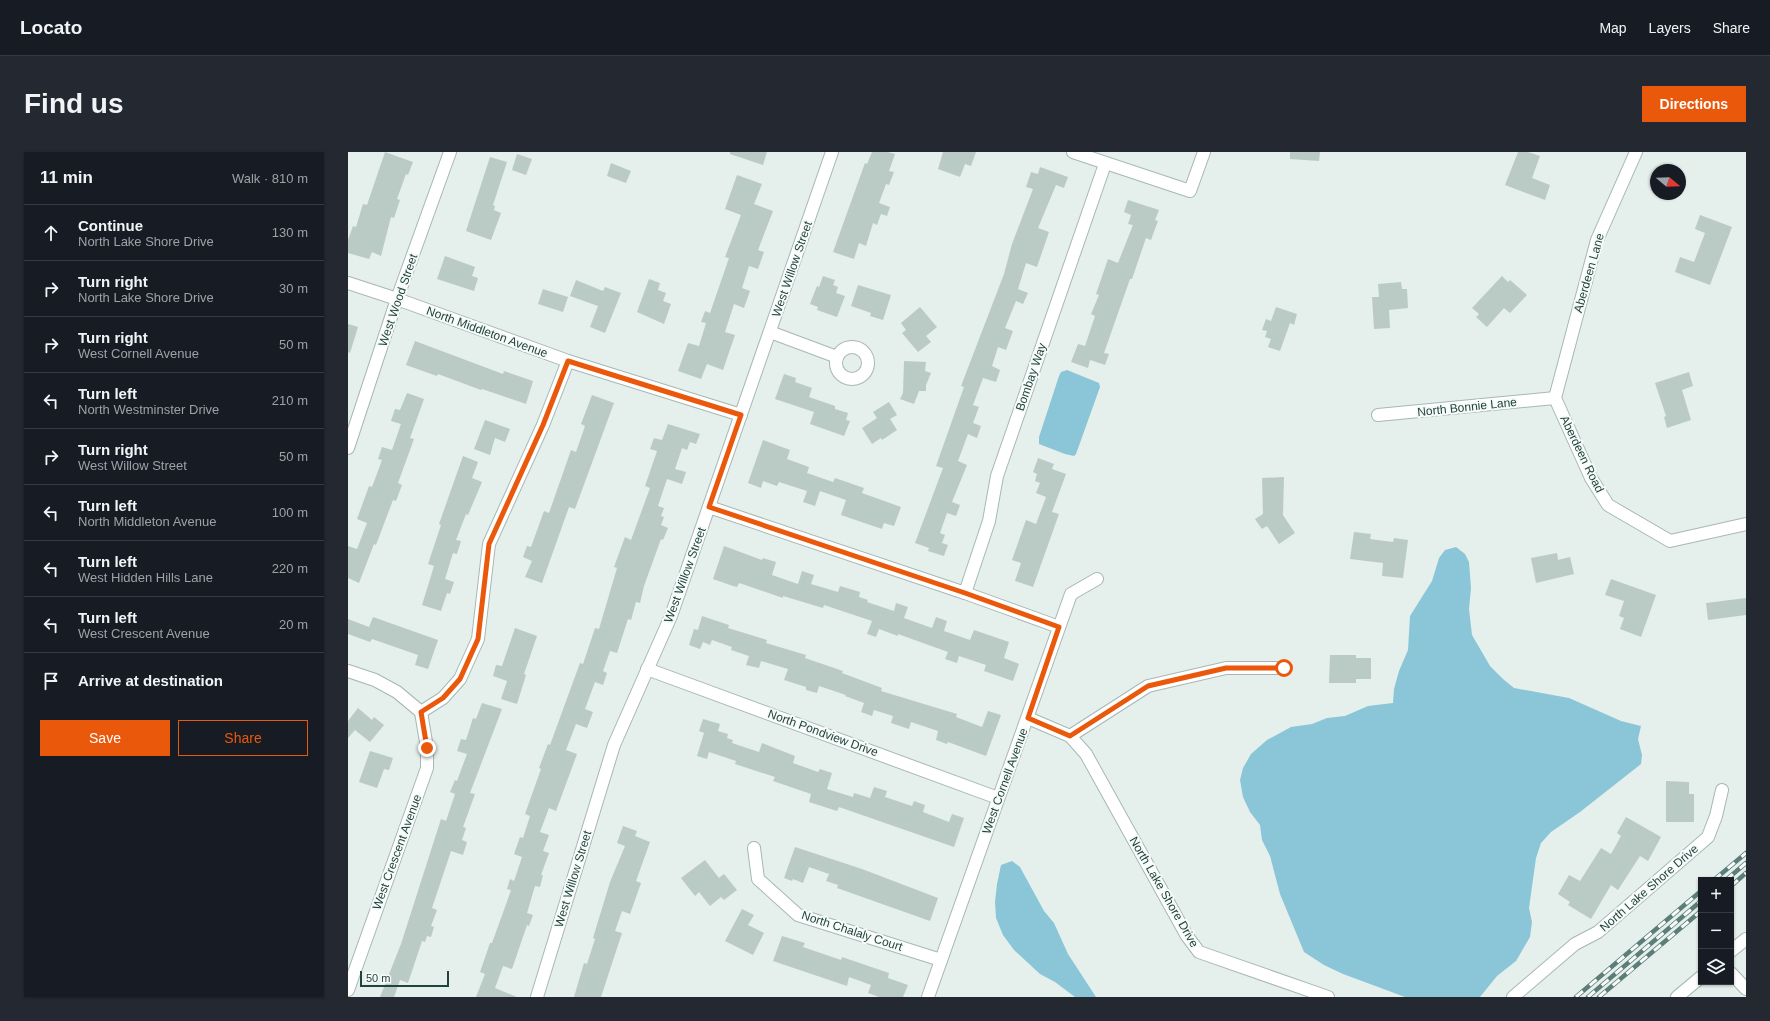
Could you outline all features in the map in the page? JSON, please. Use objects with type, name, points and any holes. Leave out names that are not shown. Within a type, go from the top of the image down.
[{"type":"street","name":"West Wood Street","points":[[348,448],[397,299],[450,152]]},
{"type":"street","name":"West Willow Street","points":[[537,997],[614,745],[671,616],[832,152]]},
{"type":"street","points":[[1073,152],[1190,192],[1204,152]]},
{"type":"street","name":"Aberdeen Lane","points":[[1555,398],[1596,240],[1636,152]]},
{"type":"street","name":"Bombay Way","points":[[965,593],[989,521],[997,476],[1105,164]]},
{"type":"street","name":"North Middleton Avenue","points":[[348,283],[397,299],[568,361],[741,415]]},
{"type":"street","points":[[770,332],[837,357]]},
{"type":"street","points":[[348,671],[375,680],[397,692],[421,712],[443,698],[460,679],[478,639],[489,544],[543,425],[568,361]]},
{"type":"street","name":"North Bonnie Lane","points":[[1378,416],[1555,398]]},
{"type":"street","name":"Aberdeen Road","points":[[1555,398],[1591,478],[1608,505],[1670,541],[1746,524]]},
{"type":"street","points":[[709,507],[965,593],[1059,627]]},
{"type":"street","name":"West Cornell Avenue","points":[[928,997],[1071,594],[1097,579]]},
{"type":"street","points":[[1070,736],[1148,686],[1226,668],[1284,668]]},
{"type":"street","name":"North Pondview Drive","points":[[647,669],[998,798]]},
{"type":"street","name":"West Crescent Avenue","points":[[348,990],[427,768],[427,748],[421,712]]},
{"type":"street","name":"North Lake Shore Drive","points":[[1028,718],[1070,736],[1086,754],[1187,936],[1199,952],[1328,997]]},
{"type":"street","name":"North Lake Shore Drive","points":[[1513,997],[1575,944],[1598,932],[1708,837],[1716,816],[1722,790]]},
{"type":"street","name":"North Chalaly Court","points":[[754,848],[758,879],[798,915],[941,960]]},
{"type":"street","points":[[1734,949],[1746,939]]},
{"type":"street","points":[[1734,976],[1746,989]]},
{"type":"street","points":[[1677,997],[1698,980]]},
{"type":"water","points":[[1067,370],[1099,383],[1100,387],[1074,456],[1039,444],[1039,437],[1059,376],[1061,372]]},
{"type":"water","points":[[1456,547],[1465,554],[1469,562],[1471,588],[1469,609],[1472,635],[1490,666],[1514,688],[1569,698],[1621,721],[1641,726],[1638,739],[1642,755],[1641,764],[1580,812],[1551,832],[1541,843],[1536,858],[1529,908],[1532,922],[1530,937],[1516,961],[1497,976],[1480,997],[1405,997],[1343,974],[1324,965],[1304,952],[1280,894],[1270,856],[1262,840],[1260,825],[1250,812],[1243,797],[1240,780],[1243,768],[1251,754],[1267,740],[1291,727],[1312,724],[1327,718],[1345,716],[1368,706],[1393,703],[1394,689],[1399,671],[1408,650],[1410,616],[1432,581],[1439,558],[1445,550]]},
{"type":"water","points":[[1012,861],[1020,867],[1044,911],[1054,923],[1068,954],[1096,997],[1075,997],[1055,982],[1040,974],[1014,950],[1003,935],[996,918],[995,902],[997,884],[1001,865]]},
{"type":"building","points":[[385,152],[413,162],[408,175],[406,174],[397,199],[400,200],[394,218],[391,217],[381,256],[372,252],[369,259],[348,253],[348,240],[353,226],[356,227],[363,204],[367,205]]},
{"type":"building","points":[[730,152],[767,152],[763,165],[730,154]]},
{"type":"building","points":[[872,152],[888,152],[895,154],[889,171],[894,172],[889,185],[886,184],[879,203],[890,207],[887,216],[881,214],[877,225],[873,223],[866,246],[859,243],[854,259],[833,252],[865,163],[867,164]]},
{"type":"building","points":[[943,152],[976,152],[971,166],[965,164],[960,177],[938,169]]},
{"type":"building","points":[[1290,152],[1320,152],[1319,161],[1290,159]]},
{"type":"building","points":[[1518,152],[1528,152],[1540,156],[1532,178],[1550,185],[1545,200],[1505,185]]},
{"type":"building","points":[[517,154],[532,159],[526,175],[512,170]]},
{"type":"building","points":[[490,157],[507,162],[493,205],[495,206],[494,210],[501,213],[491,240],[466,231]]},
{"type":"building","points":[[611,163],[631,171],[626,183],[607,176]]},
{"type":"building","points":[[1040,167],[1068,177],[1064,188],[1056,185],[1038,228],[1049,232],[1037,267],[1026,263],[1018,289],[1028,293],[1023,304],[1016,301],[1005,328],[1013,331],[1006,350],[998,347],[992,366],[1000,370],[996,382],[983,378],[973,405],[979,407],[973,423],[981,426],[977,438],[968,434],[958,461],[967,465],[952,502],[960,505],[956,516],[947,513],[940,533],[945,535],[942,543],[948,545],[944,556],[928,551],[929,548],[915,543],[943,468],[936,466],[964,387],[961,386],[1004,274],[1012,244],[1033,189],[1026,187],[1031,172],[1038,174]]},
{"type":"building","points":[[737,175],[762,184],[754,204],[773,211],[758,250],[764,252],[758,269],[749,266],[742,288],[750,291],[744,308],[734,304],[725,332],[735,335],[723,370],[707,364],[701,379],[678,371],[688,343],[699,346],[706,323],[701,322],[705,311],[710,313],[729,258],[725,257],[741,215],[725,209]]},
{"type":"building","points":[[1128,200],[1159,210],[1155,220],[1158,221],[1151,240],[1146,238],[1132,279],[1130,279],[1104,353],[1109,354],[1105,365],[1090,360],[1088,368],[1071,362],[1078,344],[1085,346],[1095,316],[1091,314],[1099,295],[1096,294],[1108,259],[1118,263],[1133,225],[1128,224],[1131,215],[1124,212]]},
{"type":"building","points":[[1700,215],[1732,227],[1710,285],[1675,272],[1680,257],[1694,262],[1705,233],[1695,229]]},
{"type":"building","points":[[445,256],[475,267],[472,276],[478,278],[474,291],[437,279]]},
{"type":"building","points":[[823,276],[835,280],[833,285],[838,287],[836,293],[845,296],[837,317],[817,310],[818,307],[810,304],[817,286],[819,287]]},
{"type":"building","points":[[1502,276],[1508,282],[1510,280],[1527,295],[1510,313],[1504,308],[1487,327],[1476,317],[1479,314],[1472,308]]},
{"type":"building","points":[[649,279],[660,283],[658,290],[666,293],[663,301],[671,304],[664,324],[637,312]]},
{"type":"building","points":[[576,280],[603,291],[605,287],[621,293],[605,333],[590,327],[598,306],[570,296]]},
{"type":"building","points":[[1401,282],[1402,289],[1407,289],[1408,308],[1389,310],[1390,328],[1374,329],[1372,297],[1379,297],[1378,284]]},
{"type":"building","points":[[858,285],[891,295],[883,320],[870,316],[871,313],[851,306]]},
{"type":"building","points":[[543,289],[568,297],[563,312],[538,304]]},
{"type":"building","points":[[920,307],[937,327],[926,336],[931,342],[918,352],[902,333],[906,330],[901,323]]},
{"type":"building","points":[[1276,307],[1297,314],[1294,325],[1290,323],[1280,351],[1268,347],[1271,339],[1265,337],[1267,331],[1262,330],[1266,319],[1271,321]]},
{"type":"building","points":[[348,324],[358,327],[350,353],[348,352]]},
{"type":"building","points":[[415,341],[503,374],[504,371],[533,381],[526,404],[482,389],[481,390],[438,374],[437,376],[406,365]]},
{"type":"building","points":[[904,361],[926,362],[925,371],[931,373],[926,385],[926,391],[919,391],[914,404],[900,399],[903,393]]},
{"type":"building","points":[[1689,372],[1693,386],[1682,390],[1691,420],[1667,428],[1664,417],[1666,416],[1655,383]]},
{"type":"building","points":[[784,374],[796,378],[795,382],[812,388],[809,397],[835,406],[835,409],[848,413],[846,420],[850,421],[844,436],[810,424],[814,412],[775,399]]},
{"type":"building","points":[[407,393],[424,399],[410,438],[414,439],[398,483],[402,485],[396,501],[393,500],[376,545],[374,544],[359,583],[348,578],[348,546],[357,549],[367,523],[357,519],[369,486],[372,487],[382,460],[378,459],[382,447],[392,450],[401,424],[391,421],[395,409],[400,410]]},
{"type":"building","points":[[592,395],[614,403],[575,509],[569,507],[542,583],[525,577],[532,561],[523,557],[527,546],[531,547],[544,511],[549,513],[571,450],[576,452],[585,426],[581,424]]},
{"type":"building","points":[[889,402],[897,415],[890,419],[897,430],[882,440],[881,438],[872,444],[862,428],[877,418],[873,412]]},
{"type":"building","points":[[485,420],[510,429],[505,442],[495,438],[490,455],[474,449]]},
{"type":"building","points":[[668,424],[700,434],[696,444],[690,442],[687,450],[682,448],[675,469],[686,472],[682,484],[667,479],[658,506],[664,508],[661,516],[664,517],[661,525],[668,528],[663,540],[661,539],[644,586],[640,603],[636,602],[631,620],[628,619],[617,653],[610,651],[603,671],[607,673],[603,685],[595,682],[585,709],[593,712],[587,728],[576,724],[566,750],[577,754],[556,811],[549,808],[540,832],[549,835],[543,851],[549,853],[541,875],[543,875],[540,887],[535,886],[527,913],[533,915],[529,926],[527,925],[512,969],[503,966],[495,988],[517,997],[476,997],[485,974],[480,972],[511,890],[507,889],[510,879],[514,881],[522,857],[514,854],[520,837],[523,838],[530,816],[525,814],[541,769],[539,768],[548,744],[550,745],[580,663],[583,664],[595,628],[599,629],[617,568],[614,567],[625,537],[631,540],[650,488],[645,486],[657,451],[650,449],[654,438],[662,440]]},
{"type":"building","points":[[763,440],[790,450],[787,459],[809,467],[807,473],[833,482],[835,478],[864,488],[862,493],[901,507],[894,526],[884,523],[882,529],[841,515],[846,500],[820,491],[815,506],[803,502],[807,491],[779,482],[777,486],[763,481],[761,488],[748,483]]},
{"type":"building","points":[[463,456],[478,462],[472,478],[482,482],[468,515],[466,514],[456,540],[461,541],[457,554],[453,553],[445,579],[454,582],[450,594],[447,593],[441,611],[422,605],[434,566],[428,564],[441,525],[439,524]]},
{"type":"building","points":[[1038,458],[1054,464],[1052,469],[1066,474],[1052,512],[1059,514],[1033,587],[1015,581],[1021,563],[1012,560],[1026,520],[1036,524],[1046,497],[1036,493],[1040,483],[1035,481],[1037,474],[1033,472]]},
{"type":"building","points":[[1284,477],[1283,515],[1295,533],[1279,544],[1267,526],[1262,529],[1255,519],[1263,514],[1262,478]]},
{"type":"building","points":[[1354,532],[1371,534],[1370,539],[1393,542],[1394,538],[1408,540],[1403,578],[1382,576],[1383,563],[1350,559]]},
{"type":"building","points":[[724,546],[762,560],[763,558],[776,562],[772,575],[798,584],[802,571],[814,575],[811,584],[838,592],[840,586],[860,592],[859,597],[868,600],[867,602],[894,611],[896,603],[908,607],[904,618],[932,628],[936,617],[947,621],[944,631],[970,640],[974,630],[1009,642],[1004,658],[1019,664],[1013,681],[984,671],[986,665],[959,656],[957,663],[945,659],[948,652],[898,634],[898,636],[879,629],[876,637],[867,634],[872,621],[824,605],[823,608],[783,596],[783,598],[739,583],[737,587],[713,579]]},
{"type":"building","points":[[1557,553],[1558,560],[1570,557],[1574,574],[1536,583],[1531,558]]},
{"type":"building","points":[[1611,579],[1656,595],[1641,637],[1620,629],[1624,618],[1619,616],[1624,601],[1605,595]]},
{"type":"building","points":[[1746,598],[1746,615],[1708,620],[1706,603]]},
{"type":"building","points":[[702,616],[729,625],[728,628],[767,640],[766,643],[806,655],[805,658],[843,671],[842,673],[882,688],[881,691],[957,714],[956,717],[982,727],[988,711],[1001,715],[986,756],[948,742],[947,744],[936,740],[938,731],[911,722],[909,729],[891,723],[893,716],[874,710],[872,716],[861,712],[864,703],[845,696],[846,695],[819,686],[817,693],[806,690],[806,687],[784,680],[788,669],[761,661],[759,668],[746,665],[749,656],[731,650],[732,647],[712,640],[710,645],[703,642],[700,649],[689,645],[694,629],[698,630]]},
{"type":"building","points":[[373,617],[438,640],[428,669],[415,665],[418,655],[372,639],[370,642],[348,634],[348,619],[369,627]]},
{"type":"building","points":[[515,628],[537,636],[524,674],[526,675],[517,704],[501,699],[507,681],[493,676],[496,665],[502,666]]},
{"type":"building","points":[[1330,655],[1356,655],[1356,658],[1371,658],[1371,679],[1356,679],[1356,683],[1329,683]]},
{"type":"building","points":[[482,703],[502,709],[470,793],[475,794],[463,827],[466,828],[462,840],[467,842],[463,855],[451,851],[432,908],[437,910],[431,926],[434,927],[431,937],[427,936],[425,942],[422,941],[408,983],[400,980],[394,997],[380,997],[401,944],[441,819],[446,821],[455,794],[450,792],[455,780],[457,781],[467,754],[457,751],[461,739],[466,740],[473,718],[476,719]]},
{"type":"building","points":[[358,708],[372,720],[374,717],[384,725],[370,742],[355,730],[348,738],[348,721]]},
{"type":"building","points":[[703,719],[720,724],[718,731],[728,734],[727,738],[733,740],[732,743],[759,752],[762,743],[795,756],[793,763],[818,772],[820,769],[832,773],[827,789],[853,797],[854,793],[870,798],[874,787],[887,791],[885,797],[912,806],[914,801],[925,805],[923,812],[949,822],[952,814],[964,818],[954,847],[839,807],[837,811],[809,802],[811,794],[773,781],[775,777],[735,764],[736,761],[709,752],[707,759],[697,756],[704,733],[699,731]]},
{"type":"building","points":[[370,751],[393,758],[389,770],[384,769],[377,788],[359,782]]},
{"type":"building","points":[[1666,781],[1689,782],[1689,794],[1694,794],[1694,822],[1666,822]]},
{"type":"building","points":[[1626,817],[1661,837],[1648,861],[1640,856],[1618,890],[1611,885],[1591,919],[1568,905],[1570,902],[1558,894],[1569,875],[1580,881],[1601,848],[1611,854],[1621,836],[1617,833]]},
{"type":"building","points":[[623,826],[637,831],[635,836],[650,842],[636,881],[641,883],[630,914],[622,911],[615,931],[622,933],[601,997],[574,997],[584,963],[587,964],[595,939],[593,938],[610,882],[625,846],[617,843]]},
{"type":"building","points":[[795,847],[862,869],[938,898],[930,921],[837,888],[838,885],[826,881],[829,874],[809,867],[803,883],[793,879],[792,881],[784,878]]},
{"type":"building","points":[[705,860],[719,878],[724,874],[737,890],[724,900],[721,897],[710,906],[699,892],[695,896],[681,878]]},
{"type":"building","points":[[742,909],[754,915],[748,925],[764,933],[753,955],[725,941]]},
{"type":"building","points":[[782,936],[805,943],[803,947],[841,960],[842,957],[889,973],[888,978],[908,985],[903,997],[879,997],[868,993],[871,985],[849,977],[847,986],[773,961]]},
{"type":"railway","points":[[1718,877],[1746,853]]},
{"type":"railway","points":[[1730,877],[1746,863]]},
{"type":"railway","points":[[1734,883],[1746,873]]},
{"type":"railway","points":[[1576,997],[1698,894]]},
{"type":"railway","points":[[1588,997],[1698,904]]},
{"type":"railway","points":[[1599,997],[1699,913]]},
{"type":"route","points":[[427,748],[421,712],[443,698],[460,679],[478,639],[489,544],[543,425],[568,361],[741,415],[709,507],[965,593],[1059,627],[1028,718],[1070,736],[1148,686],[1226,668],[1284,668]]}]
